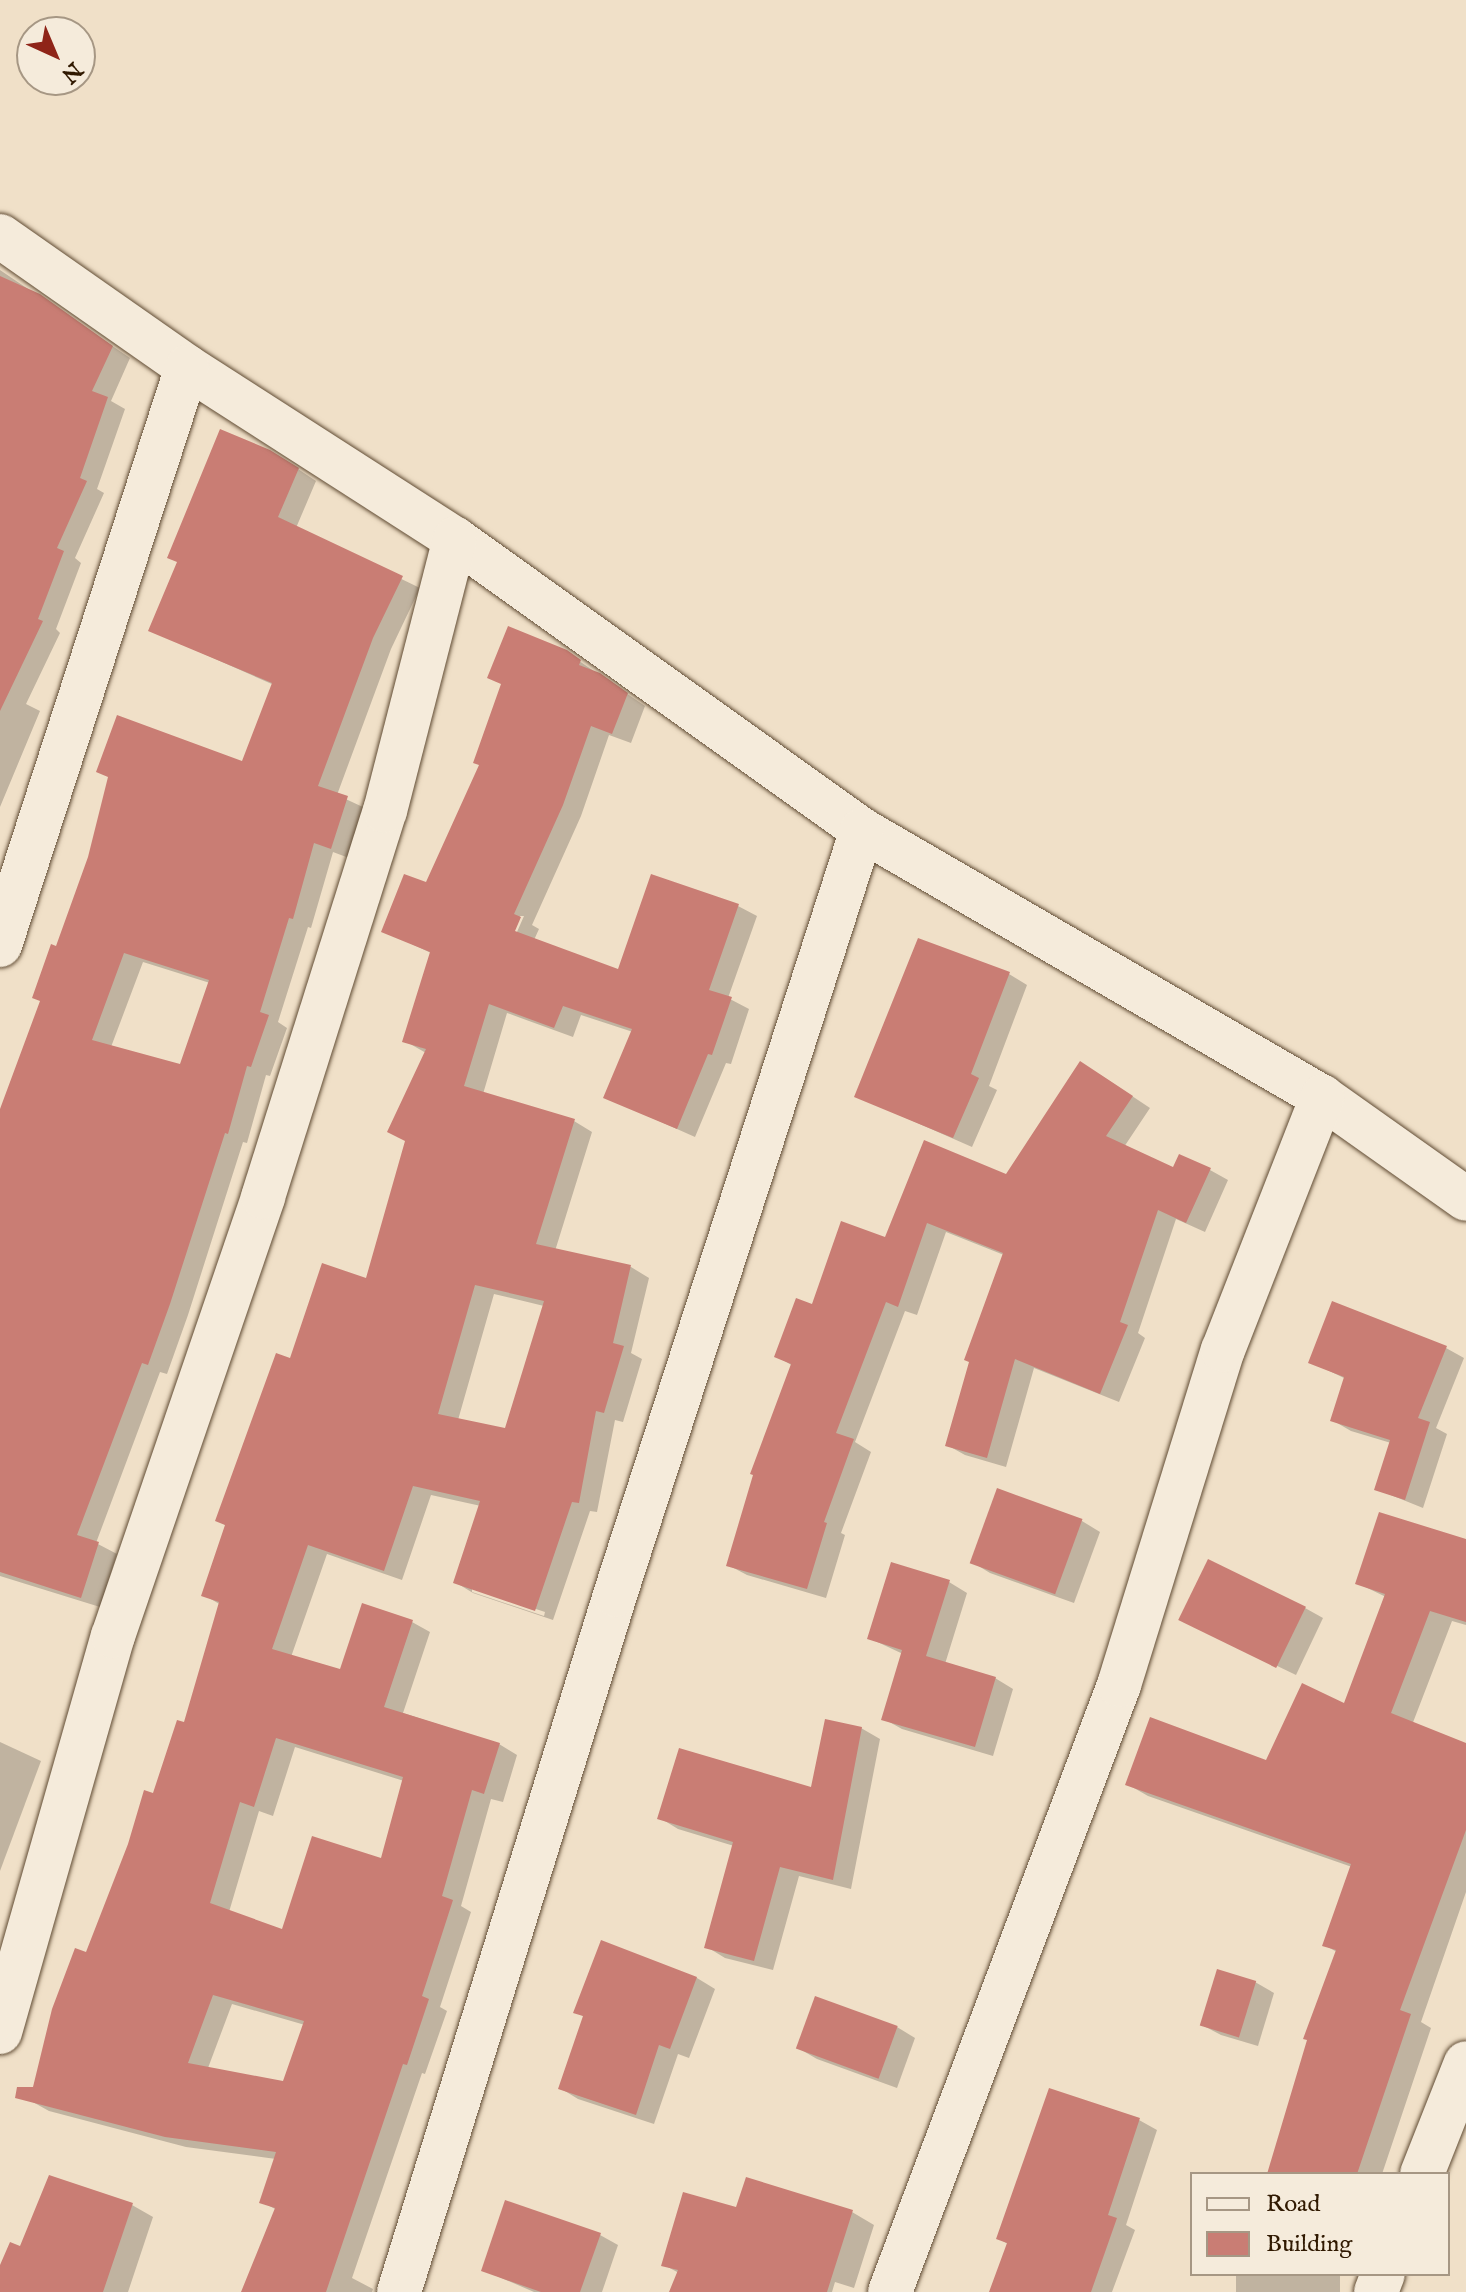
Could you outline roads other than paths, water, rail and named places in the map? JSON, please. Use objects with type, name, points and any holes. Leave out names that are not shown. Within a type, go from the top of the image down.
[{"type":"street","points":[[0,236],[187,367],[455,539],[862,830],[1322,1097],[1466,1199]]},
{"type":"street","points":[[0,945],[187,367]]},
{"type":"street","points":[[0,2032],[113,1636],[263,1197],[385,811],[455,539]]},
{"type":"street","points":[[399,2292],[615,1595],[862,830]]},
{"type":"street","points":[[890,2292],[1119,1685],[1223,1350],[1322,1097]]},
{"type":"street","points":[[1423,2172],[1466,2063]]}]
